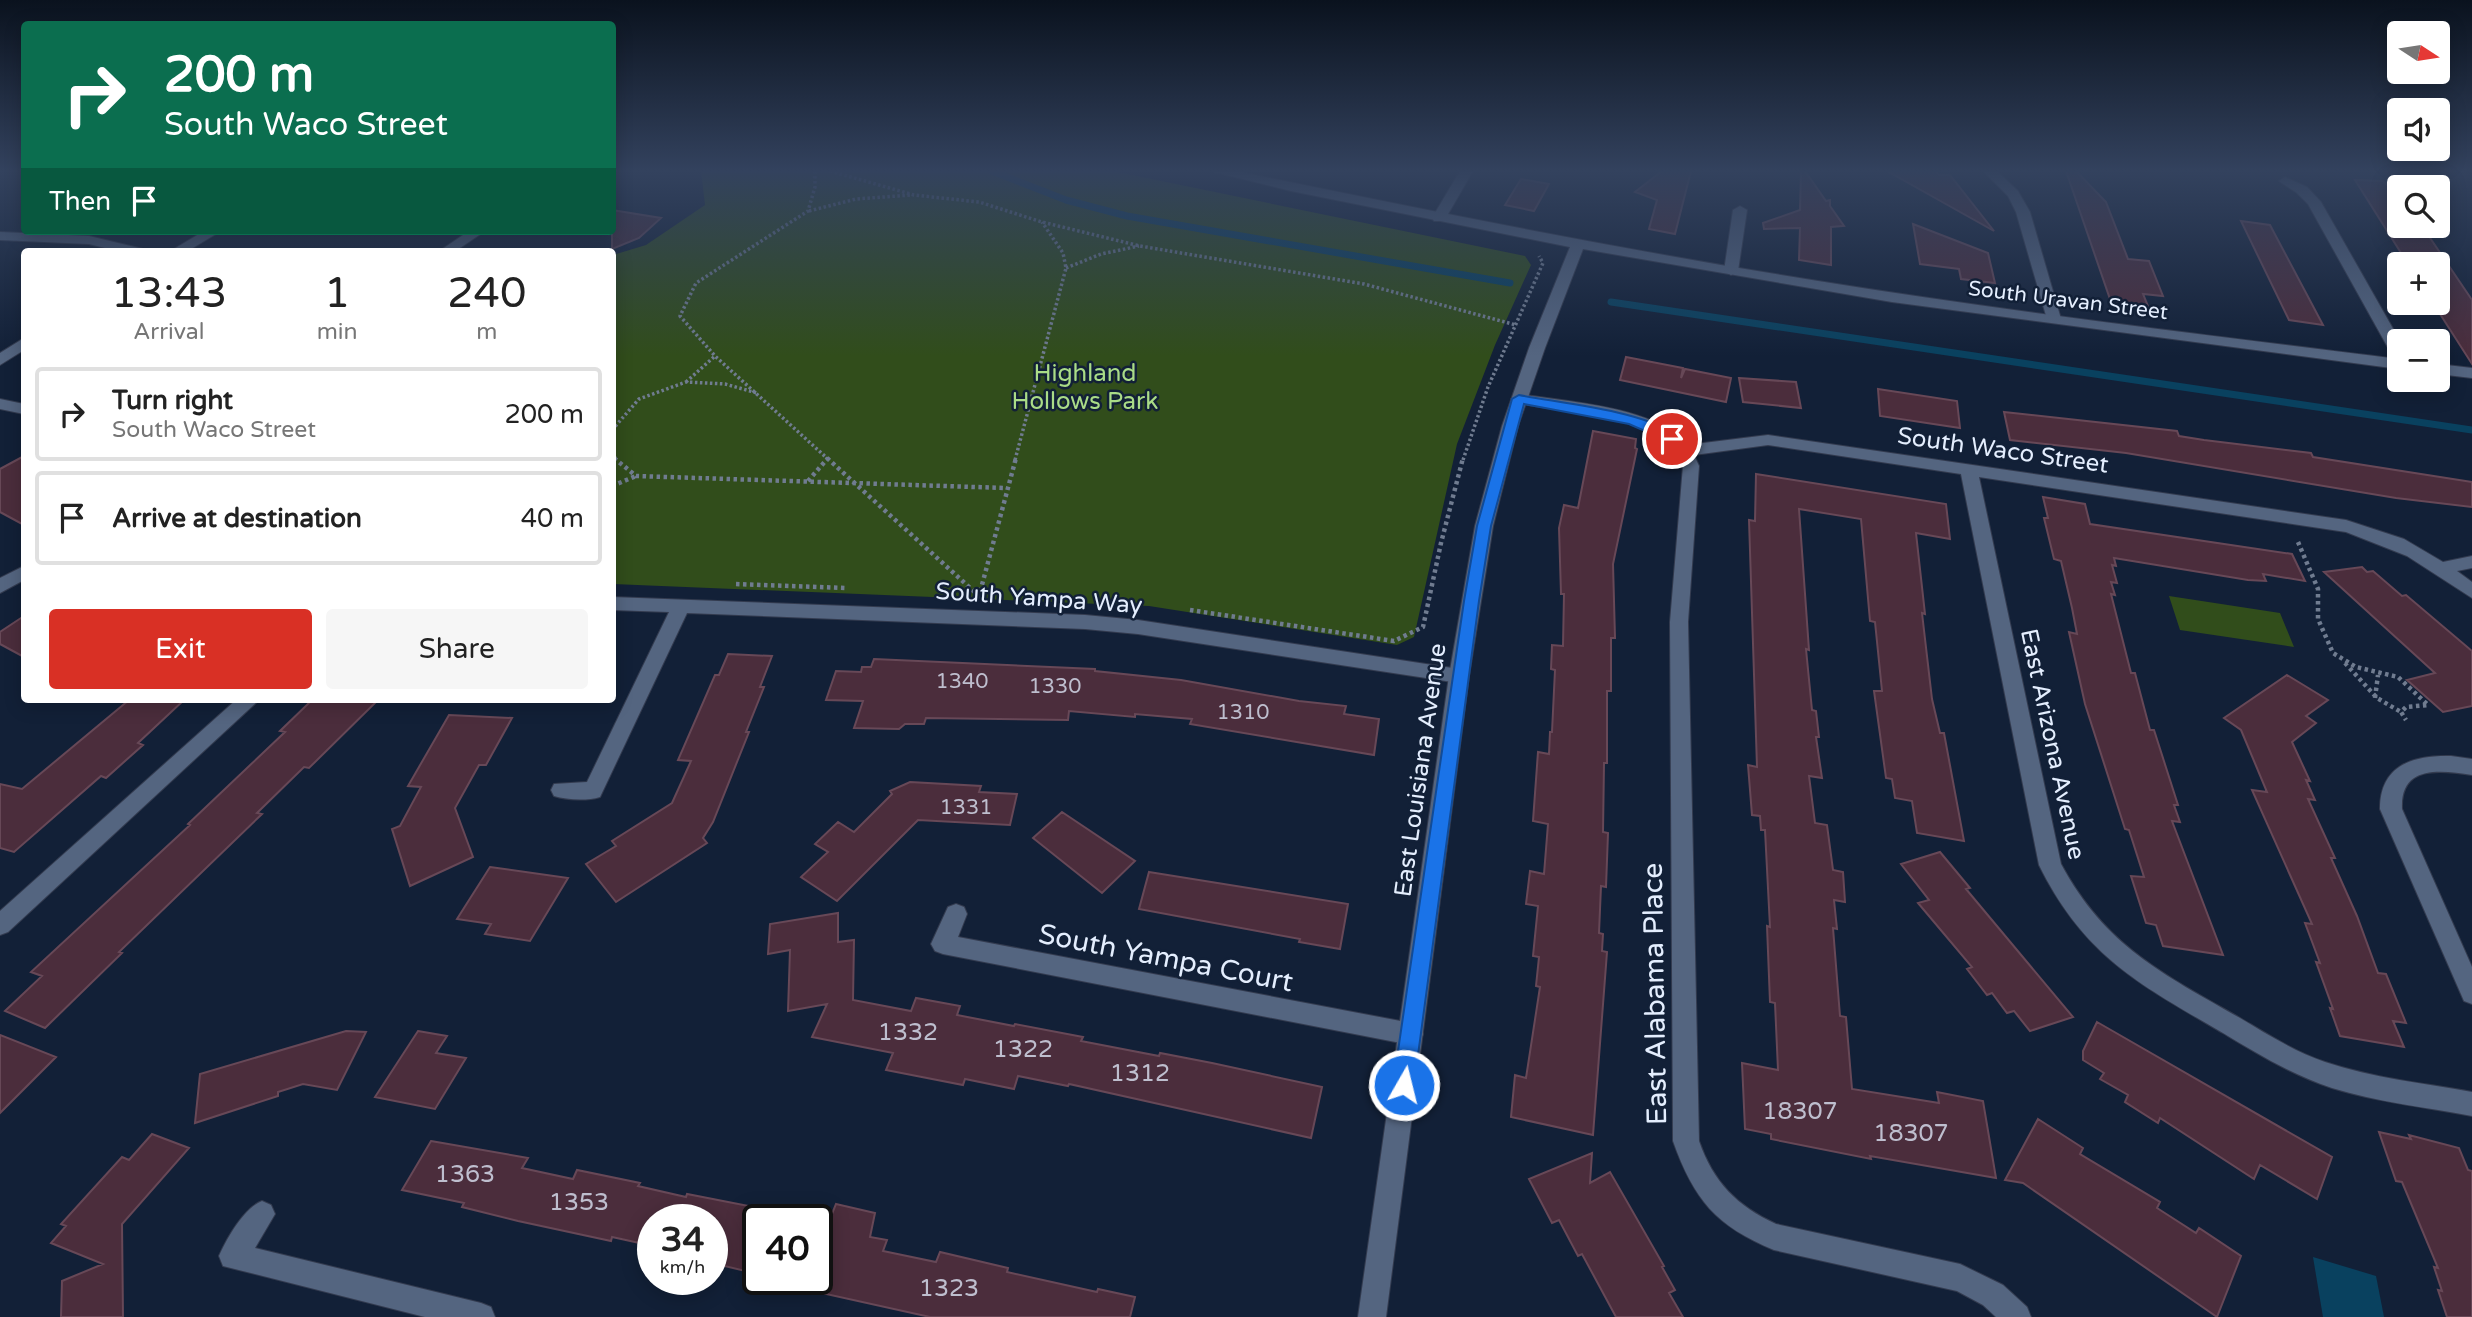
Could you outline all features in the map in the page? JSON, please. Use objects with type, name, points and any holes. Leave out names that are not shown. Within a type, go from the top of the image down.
[{"type":"street","name":"South Uravan Street","points":[[1514,232],[1731,271],[2054,319],[2387,362]]},
{"type":"street","points":[[1731,271],[1737,232]]},
{"type":"street","points":[[2030,232],[2054,319]]},
{"type":"street","points":[[2331,232],[2387,332]]},
{"type":"street","points":[[183,248],[207,235]]},
{"type":"street","points":[[451,248],[472,235]]},
{"type":"street","points":[[0,236],[89,240],[122,248]]},
{"type":"street","name":"East Louisiana Avenue","points":[[1372,1317],[1459,676],[1484,526],[1519,399],[1578,245]]},
{"type":"street","points":[[0,360],[21,345]]},
{"type":"street","points":[[2450,370],[2472,373]]},
{"type":"street","points":[[1519,399],[1631,420],[1672,439],[1684,452]]},
{"type":"street","points":[[0,404],[21,408]]},
{"type":"street","name":"South Waco Street","points":[[1684,452],[1768,440],[2346,526],[2392,539],[2443,568],[2472,592]]},
{"type":"street","name":"East Alabama Place","points":[[1684,452],[1691,466],[1679,622],[1686,1141],[1696,1174],[1719,1203],[1747,1225],[1774,1237],[1959,1278],[1993,1295],[2017,1317]]},
{"type":"street","name":"East Arizona Avenue","points":[[1969,470],[2050,866],[2064,895],[2085,925],[2118,956],[2153,981],[2297,1063],[2337,1077],[2472,1104]]},
{"type":"street","points":[[2443,568],[2472,562]]},
{"type":"street","points":[[0,587],[21,574]]},
{"type":"street","name":"South Yampa Way","points":[[616,603],[1086,622],[1138,627],[1459,676]]},
{"type":"street","points":[[561,790],[593,791],[681,606]]},
{"type":"street","points":[[0,925],[245,703]]},
{"type":"street","points":[[2472,767],[2446,763],[2419,766],[2401,775],[2392,789],[2391,809],[2472,993]]},
{"type":"street","name":"South Yampa Court","points":[[956,914],[943,944],[1411,1034]]},
{"type":"street","points":[[262,1214],[233,1256],[481,1317]]},
{"type":"path","points":[[775,232],[696,283],[680,316],[715,356],[979,596]]},
{"type":"path","points":[[979,596],[1066,268],[1063,253],[1049,232]]},
{"type":"path","points":[[1085,232],[1140,246],[1364,284],[1516,325]]},
{"type":"path","points":[[1180,608],[1395,641],[1423,627],[1434,569],[1459,473],[1482,405],[1544,263],[1538,253],[1543,238]]},
{"type":"path","points":[[1066,268],[1101,254],[1140,246]]},
{"type":"path","points":[[616,425],[639,399],[686,382],[715,356]]},
{"type":"path","points":[[686,382],[725,384],[758,393]]},
{"type":"path","points":[[807,481],[828,458]]},
{"type":"path","points":[[616,459],[636,476]]},
{"type":"path","points":[[616,484],[636,476],[1006,488]]},
{"type":"path","points":[[2298,542],[2318,589],[2318,619],[2333,653],[2343,660],[2378,674],[2398,677],[2428,705],[2406,707],[2401,712]]},
{"type":"path","points":[[733,584],[853,588]]},
{"type":"path","points":[[967,595],[992,596]]},
{"type":"path","points":[[2343,660],[2375,698],[2384,706],[2401,712],[2406,720]]},
{"type":"path","points":[[2375,698],[2378,674]]},
{"type":"green space","name":"Highland Hollows Park","points":[[664,232],[1411,232],[1525,256],[1531,265],[1495,345],[1457,444],[1414,637],[1397,645],[1149,606],[616,584],[616,254],[646,245]]},
{"type":"green space","points":[[2169,596],[2280,613],[2294,647],[2180,630]]},
{"type":"water","points":[[2313,1257],[2376,1276],[2384,1317],[2323,1317]]},
{"type":"building","points":[[616,232],[645,232],[639,238],[612,248],[612,235],[616,235]]},
{"type":"building","points":[[1800,232],[1831,232],[1831,265],[1799,260]]},
{"type":"building","points":[[1914,232],[1935,232],[1988,253],[1995,283],[1961,279],[1959,269],[1920,264]]},
{"type":"building","points":[[2087,232],[2118,232],[2128,259],[2149,261],[2163,296],[2143,294],[2148,306],[2111,302]]},
{"type":"building","points":[[2247,232],[2274,232],[2323,325],[2289,320]]},
{"type":"building","points":[[2392,238],[2430,238],[2440,252],[2400,252]]},
{"type":"building","points":[[2450,267],[2472,300],[2472,364],[2441,315],[2450,315]]},
{"type":"building","points":[[1626,357],[1683,368],[1681,378],[1685,369],[1731,378],[1726,402],[1620,380]]},
{"type":"building","points":[[1739,378],[1796,382],[1801,408],[1743,402]]},
{"type":"building","points":[[1878,389],[1957,401],[1960,428],[1880,416]]},
{"type":"building","points":[[2004,412],[2177,431],[2179,436],[2311,453],[2313,457],[2472,482],[2472,507],[2396,498],[2126,453],[2010,440]]},
{"type":"building","points":[[1593,431],[1636,439],[1637,449],[1613,564],[1615,638],[1611,638],[1611,691],[1607,691],[1607,763],[1604,763],[1603,832],[1608,833],[1606,887],[1601,886],[1599,933],[1603,934],[1602,951],[1607,952],[1593,1135],[1511,1117],[1515,1075],[1526,1078],[1540,987],[1536,986],[1539,957],[1533,956],[1538,906],[1526,904],[1530,871],[1544,874],[1548,824],[1533,821],[1538,752],[1549,754],[1552,732],[1555,670],[1551,669],[1552,645],[1563,646],[1564,594],[1561,594],[1559,528],[1564,505],[1578,508]]},
{"type":"building","points":[[21,458],[21,523],[0,512],[0,469]]},
{"type":"building","points":[[1756,474],[1946,504],[1950,539],[1916,533],[1932,699],[1940,733],[1944,733],[1964,841],[1917,833],[1912,801],[1895,798],[1892,779],[1886,778],[1874,691],[1882,691],[1875,622],[1870,621],[1861,519],[1799,509],[1809,650],[1806,649],[1812,710],[1816,711],[1819,737],[1816,737],[1822,778],[1809,776],[1815,823],[1827,825],[1833,870],[1843,872],[1845,902],[1834,900],[1837,929],[1833,928],[1840,1016],[1846,1017],[1852,1089],[1939,1103],[1937,1092],[1983,1101],[1996,1178],[1870,1156],[1871,1159],[1771,1139],[1771,1134],[1745,1129],[1742,1063],[1778,1070],[1775,1003],[1770,1002],[1767,926],[1770,927],[1765,830],[1761,830],[1760,816],[1752,815],[1748,765],[1757,767],[1749,520],[1755,521]]},
{"type":"building","points":[[2043,497],[2085,504],[2090,524],[2292,554],[2305,581],[2263,574],[2266,581],[2248,580],[2114,558],[2116,566],[2112,565],[2117,583],[2111,582],[2115,595],[2111,594],[2131,673],[2135,673],[2150,730],[2154,730],[2178,805],[2174,805],[2180,822],[2172,821],[2223,955],[2163,946],[2156,925],[2146,923],[2131,876],[2144,877],[2129,830],[2125,829],[2085,704],[2069,632],[2077,634],[2072,608],[2061,561],[2054,559],[2044,518],[2048,518]]},
{"type":"building","points":[[2362,567],[2367,572],[2373,571],[2402,596],[2406,595],[2472,651],[2472,706],[2443,712],[2407,680],[2435,673],[2324,572]]},
{"type":"building","points":[[21,618],[21,655],[0,644],[0,632]]},
{"type":"building","points":[[728,654],[772,656],[760,687],[764,687],[746,732],[749,732],[713,822],[703,838],[707,843],[616,902],[586,864],[616,846],[612,841],[672,803],[691,761],[678,760],[715,675],[719,675]]},
{"type":"building","points":[[874,659],[1095,669],[1346,706],[1344,714],[1379,719],[1374,755],[1190,724],[1192,719],[1135,714],[1135,717],[1069,711],[1068,720],[926,718],[924,724],[905,724],[899,729],[854,728],[863,701],[826,700],[836,671],[861,672],[862,667],[871,667]]},
{"type":"building","points":[[2287,675],[2328,700],[2306,716],[2316,723],[2292,742],[2310,781],[2306,780],[2315,800],[2308,799],[2335,858],[2331,858],[2357,916],[2378,973],[2386,974],[2406,1023],[2393,1021],[2404,1047],[2340,1036],[2316,962],[2320,963],[2305,923],[2312,924],[2252,790],[2267,792],[2241,730],[2224,718]]},
{"type":"building","points":[[125,703],[181,703],[138,743],[143,745],[106,778],[101,776],[14,852],[0,848],[0,784],[22,789]]},
{"type":"building","points":[[309,703],[375,703],[309,768],[304,767],[257,813],[262,814],[119,952],[122,953],[45,1028],[5,1011],[42,976],[31,972],[190,825],[188,824],[285,732],[280,731]]},
{"type":"building","points":[[449,715],[512,718],[486,765],[479,765],[455,808],[473,857],[410,886],[392,829],[400,826],[421,787],[408,786]]},
{"type":"building","points":[[910,782],[981,786],[979,792],[1017,794],[1010,825],[918,820],[837,901],[801,877],[828,852],[815,844],[838,822],[854,832],[892,794],[890,791]]},
{"type":"building","points":[[1062,812],[1135,861],[1102,893],[1033,838]]},
{"type":"building","points":[[1940,852],[1970,888],[1966,889],[2073,1017],[2030,1031],[2014,1011],[2007,1013],[1992,993],[1987,995],[1967,969],[1972,967],[1918,903],[1929,900],[1901,864]]},
{"type":"building","points":[[490,867],[568,878],[530,941],[485,934],[491,924],[457,919]]},
{"type":"building","points":[[1149,872],[1348,904],[1340,949],[1139,909]]},
{"type":"building","points":[[838,913],[838,942],[854,940],[853,1000],[911,1011],[916,998],[960,1006],[957,1015],[1083,1037],[1081,1041],[1159,1056],[1160,1053],[1322,1087],[1311,1138],[1069,1084],[1068,1086],[1018,1076],[1014,1089],[965,1079],[963,1085],[886,1070],[893,1053],[812,1037],[827,1004],[788,1011],[790,950],[768,954],[770,924]]},
{"type":"building","points":[[2097,1022],[2332,1157],[2317,1199],[2260,1165],[2254,1179],[2160,1118],[2158,1123],[2125,1102],[2128,1095],[2100,1079],[2104,1073],[2083,1060],[2083,1051]]},
{"type":"building","points":[[346,1031],[366,1032],[337,1090],[303,1084],[278,1092],[278,1096],[195,1123],[200,1074]]},
{"type":"building","points":[[418,1031],[447,1036],[436,1053],[466,1058],[435,1109],[375,1097]]},
{"type":"building","points":[[0,1035],[56,1057],[0,1113]]},
{"type":"building","points":[[2038,1119],[2083,1148],[2080,1154],[2160,1202],[2157,1208],[2196,1233],[2199,1228],[2241,1256],[2217,1317],[2023,1183],[2005,1180]]},
{"type":"building","points":[[2379,1132],[2411,1139],[2409,1135],[2459,1148],[2468,1170],[2472,1171],[2472,1317],[2447,1317],[2434,1267],[2438,1268],[2402,1182],[2396,1181]]},
{"type":"building","points":[[152,1134],[189,1148],[122,1224],[123,1317],[61,1317],[62,1281],[103,1264],[51,1243],[66,1226],[61,1224],[122,1157],[129,1160]]},
{"type":"building","points":[[431,1141],[528,1158],[522,1168],[573,1179],[577,1170],[640,1183],[638,1186],[686,1197],[687,1194],[742,1205],[742,1270],[728,1267],[728,1204],[637,1204],[637,1242],[612,1237],[611,1241],[518,1221],[462,1207],[464,1203],[402,1190]]},
{"type":"building","points":[[1592,1153],[1590,1183],[1610,1172],[1664,1266],[1662,1267],[1675,1290],[1669,1293],[1683,1317],[1616,1317],[1582,1254],[1578,1256],[1559,1220],[1552,1223],[1529,1179]]},
{"type":"building","points":[[836,1204],[875,1213],[870,1237],[887,1240],[883,1251],[936,1262],[940,1252],[1008,1268],[1007,1272],[1097,1292],[1098,1289],[1135,1297],[1130,1317],[930,1317],[831,1295],[833,1295],[833,1212]]},
{"type":"waterway","points":[[1221,232],[1510,283]]},
{"type":"waterway","points":[[1611,302],[2472,430]]},
{"type":"route","points":[[1404,1085],[1459,676],[1484,526],[1519,399],[1631,420],[1672,439]]}]
